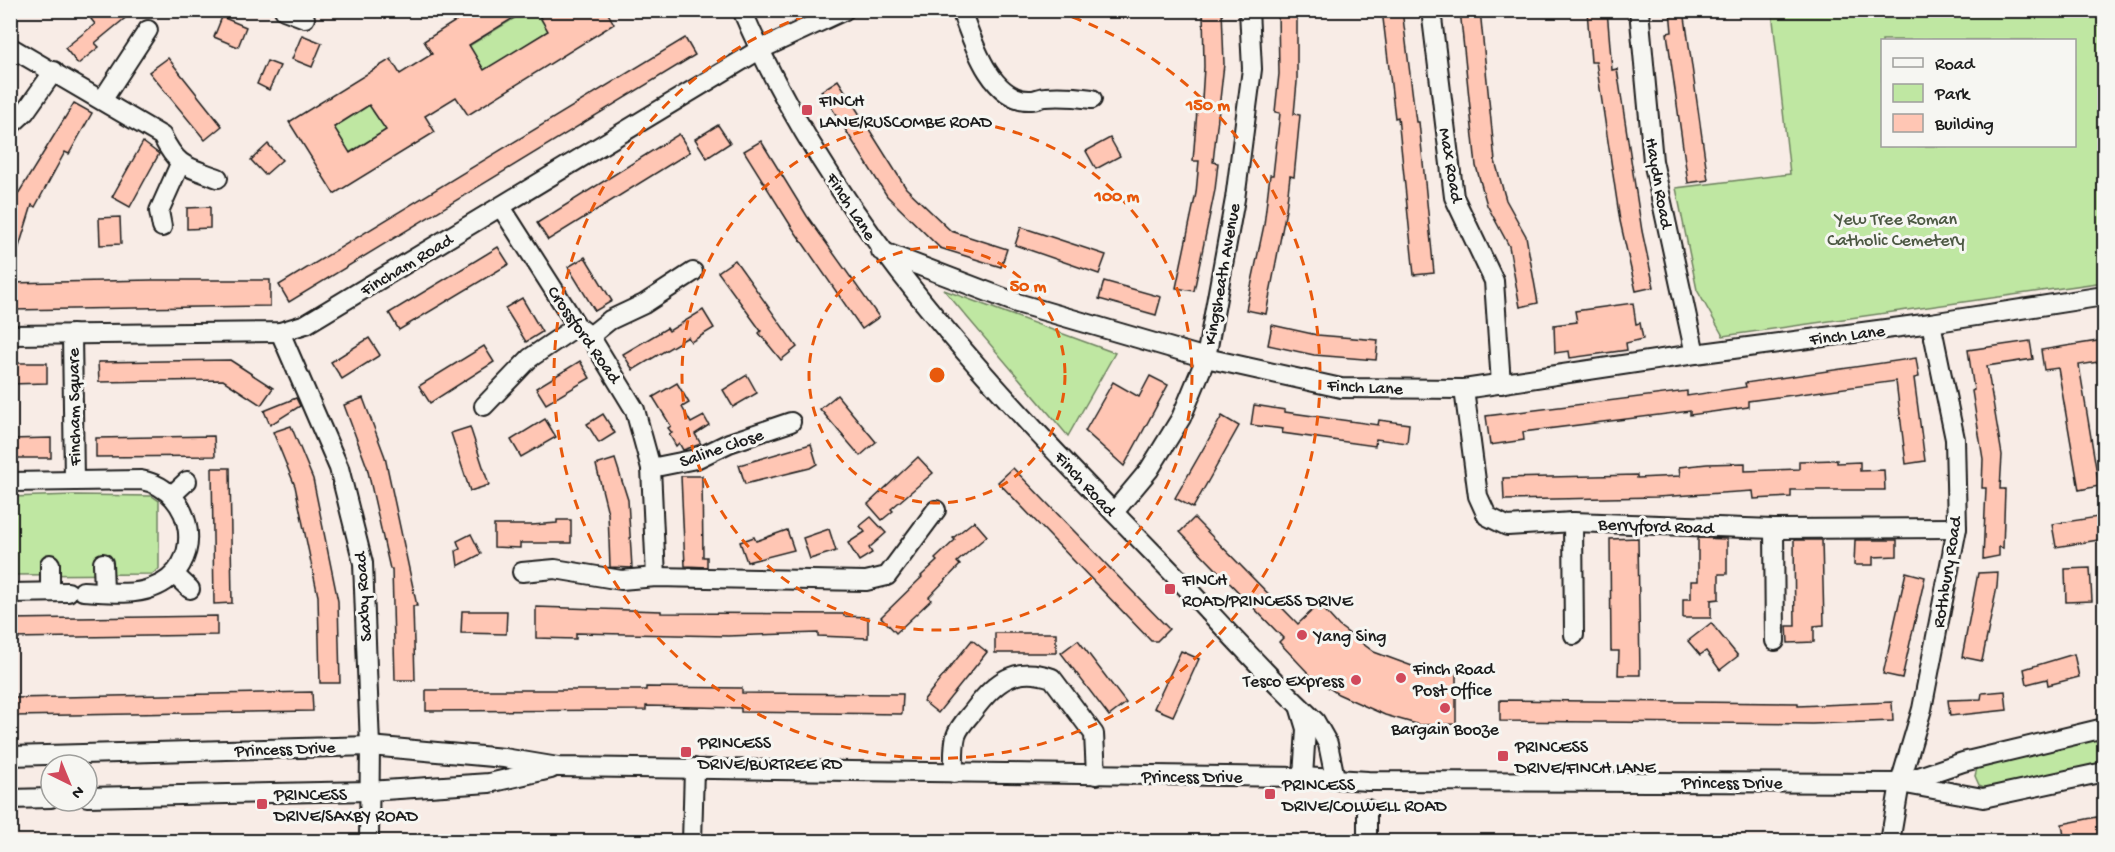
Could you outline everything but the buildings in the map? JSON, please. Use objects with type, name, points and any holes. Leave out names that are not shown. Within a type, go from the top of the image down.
[{"type":"street","points":[[284,10],[305,18]]},
{"type":"street","name":"Finch Lane","points":[[742,10],[759,50],[797,121],[881,251],[1017,303],[1206,358],[1341,388],[1464,389],[1695,354],[1931,323],[2104,296]]},
{"type":"street","name":"Fincham Road","points":[[10,335],[280,332],[306,324],[759,50],[845,10]]},
{"type":"street","points":[[961,10],[976,52],[995,82],[1012,95],[1031,100],[1043,97],[1092,99]]},
{"type":"street","name":"Kingsheath Avenue","points":[[1114,512],[1149,470],[1181,418],[1206,358],[1235,199],[1252,69],[1249,10]]},
{"type":"street","name":"Max Road","points":[[1431,10],[1454,197],[1494,281],[1500,384]]},
{"type":"street","name":"Haydn Road","points":[[1639,10],[1653,161],[1695,354]]},
{"type":"street","points":[[103,99],[148,30]]},
{"type":"street","points":[[10,47],[103,99],[162,136],[172,156],[180,164],[218,178]]},
{"type":"street","points":[[10,126],[25,112],[54,71]]},
{"type":"street","points":[[162,227],[159,211],[180,164]]},
{"type":"street","name":"Crossford Road","points":[[501,207],[635,410],[651,468],[656,577]]},
{"type":"street","name":"Finch Road","points":[[881,251],[958,344],[1323,732],[1335,778]]},
{"type":"street","points":[[484,406],[530,358],[644,304],[693,272]]},
{"type":"street","name":"Rothbury Road","points":[[1890,842],[1900,783],[1922,709],[1957,528],[1955,439],[1931,323]]},
{"type":"street","name":"Saxby Road","points":[[280,332],[339,468],[363,563],[370,746],[369,842]]},
{"type":"street","name":"Fincham Square","points":[[72,334],[74,481]]},
{"type":"street","name":"Berryford Road","points":[[1464,389],[1478,496],[1487,516],[1507,526],[1573,522],[1774,528],[1957,528]]},
{"type":"street","name":"Saline Close","points":[[651,468],[696,459],[729,443],[791,422]]},
{"type":"street","name":"Fincham Square","points":[[10,482],[141,480],[158,486],[172,495]]},
{"type":"street","points":[[10,593],[145,590],[159,585],[174,574],[187,553],[190,536],[187,519],[172,495],[187,481]]},
{"type":"street","points":[[522,572],[555,569],[621,580],[656,577],[866,582],[887,576],[936,510]]},
{"type":"street","points":[[1573,522],[1574,635]]},
{"type":"street","points":[[1774,528],[1774,641]]},
{"type":"street","points":[[103,563],[104,592]]},
{"type":"street","points":[[50,564],[67,592]]},
{"type":"street","points":[[174,574],[189,589]]},
{"type":"street","points":[[954,773],[956,737],[962,725],[996,683],[1009,677],[1025,675],[1052,678],[1091,729],[1095,740],[1096,775]]},
{"type":"street","points":[[1300,707],[1306,729],[1303,777]]},
{"type":"street","name":"Princess Drive","points":[[1900,783],[1964,762],[2103,734]]},
{"type":"street","name":"Princess Drive","points":[[10,756],[370,746],[504,758],[558,767],[1900,783],[1983,798],[2104,772]]},
{"type":"street","name":"Princess Drive","points":[[99,797],[369,791],[489,783],[558,767]]},
{"type":"street","points":[[692,842],[694,768]]},
{"type":"street","points":[[10,799],[39,798]]},
{"type":"street","points":[[1367,809],[1367,842]]},
{"type":"green space","points":[[526,11],[536,11],[548,31],[479,74],[464,49]]},
{"type":"green space","name":"Yew Tree Roman Catholic Cemetery","points":[[1772,11],[2104,11],[2104,282],[1723,336],[1697,290],[1676,188],[1790,174]]},
{"type":"green space","points":[[376,101],[373,111],[384,127],[391,127],[344,156],[346,147],[337,132],[328,131]]},
{"type":"green space","points":[[944,290],[1115,353],[1068,436]]},
{"type":"green space","points":[[152,496],[159,501],[159,569],[152,574],[11,575],[10,497]]},
{"type":"green space","points":[[2104,735],[2104,764],[1989,789],[1979,785],[1975,776],[1977,768],[1995,759]]},
{"type":"place","name":"FINCH LANE/RUSCOMBE ROAD","points":[[807,110]]},
{"type":"place","name":"FINCH ROAD/PRINCESS DRIVE","points":[[1170,589]]},
{"type":"place","name":"Yang Sing","points":[[1302,635]]},
{"type":"place","name":"Finch Road Post Office","points":[[1401,678]]},
{"type":"place","name":"Tesco Express","points":[[1356,680]]},
{"type":"place","name":"Bargain Booze","points":[[1445,708]]},
{"type":"place","name":"PRINCESS DRIVE/BURTREE RD","points":[[686,752]]},
{"type":"place","name":"PRINCESS DRIVE/FINCH LANE","points":[[1503,756]]},
{"type":"place","name":"PRINCESS DRIVE/COLWELL ROAD","points":[[1270,794]]},
{"type":"place","name":"PRINCESS DRIVE/SAXBY ROAD","points":[[262,804]]}]
